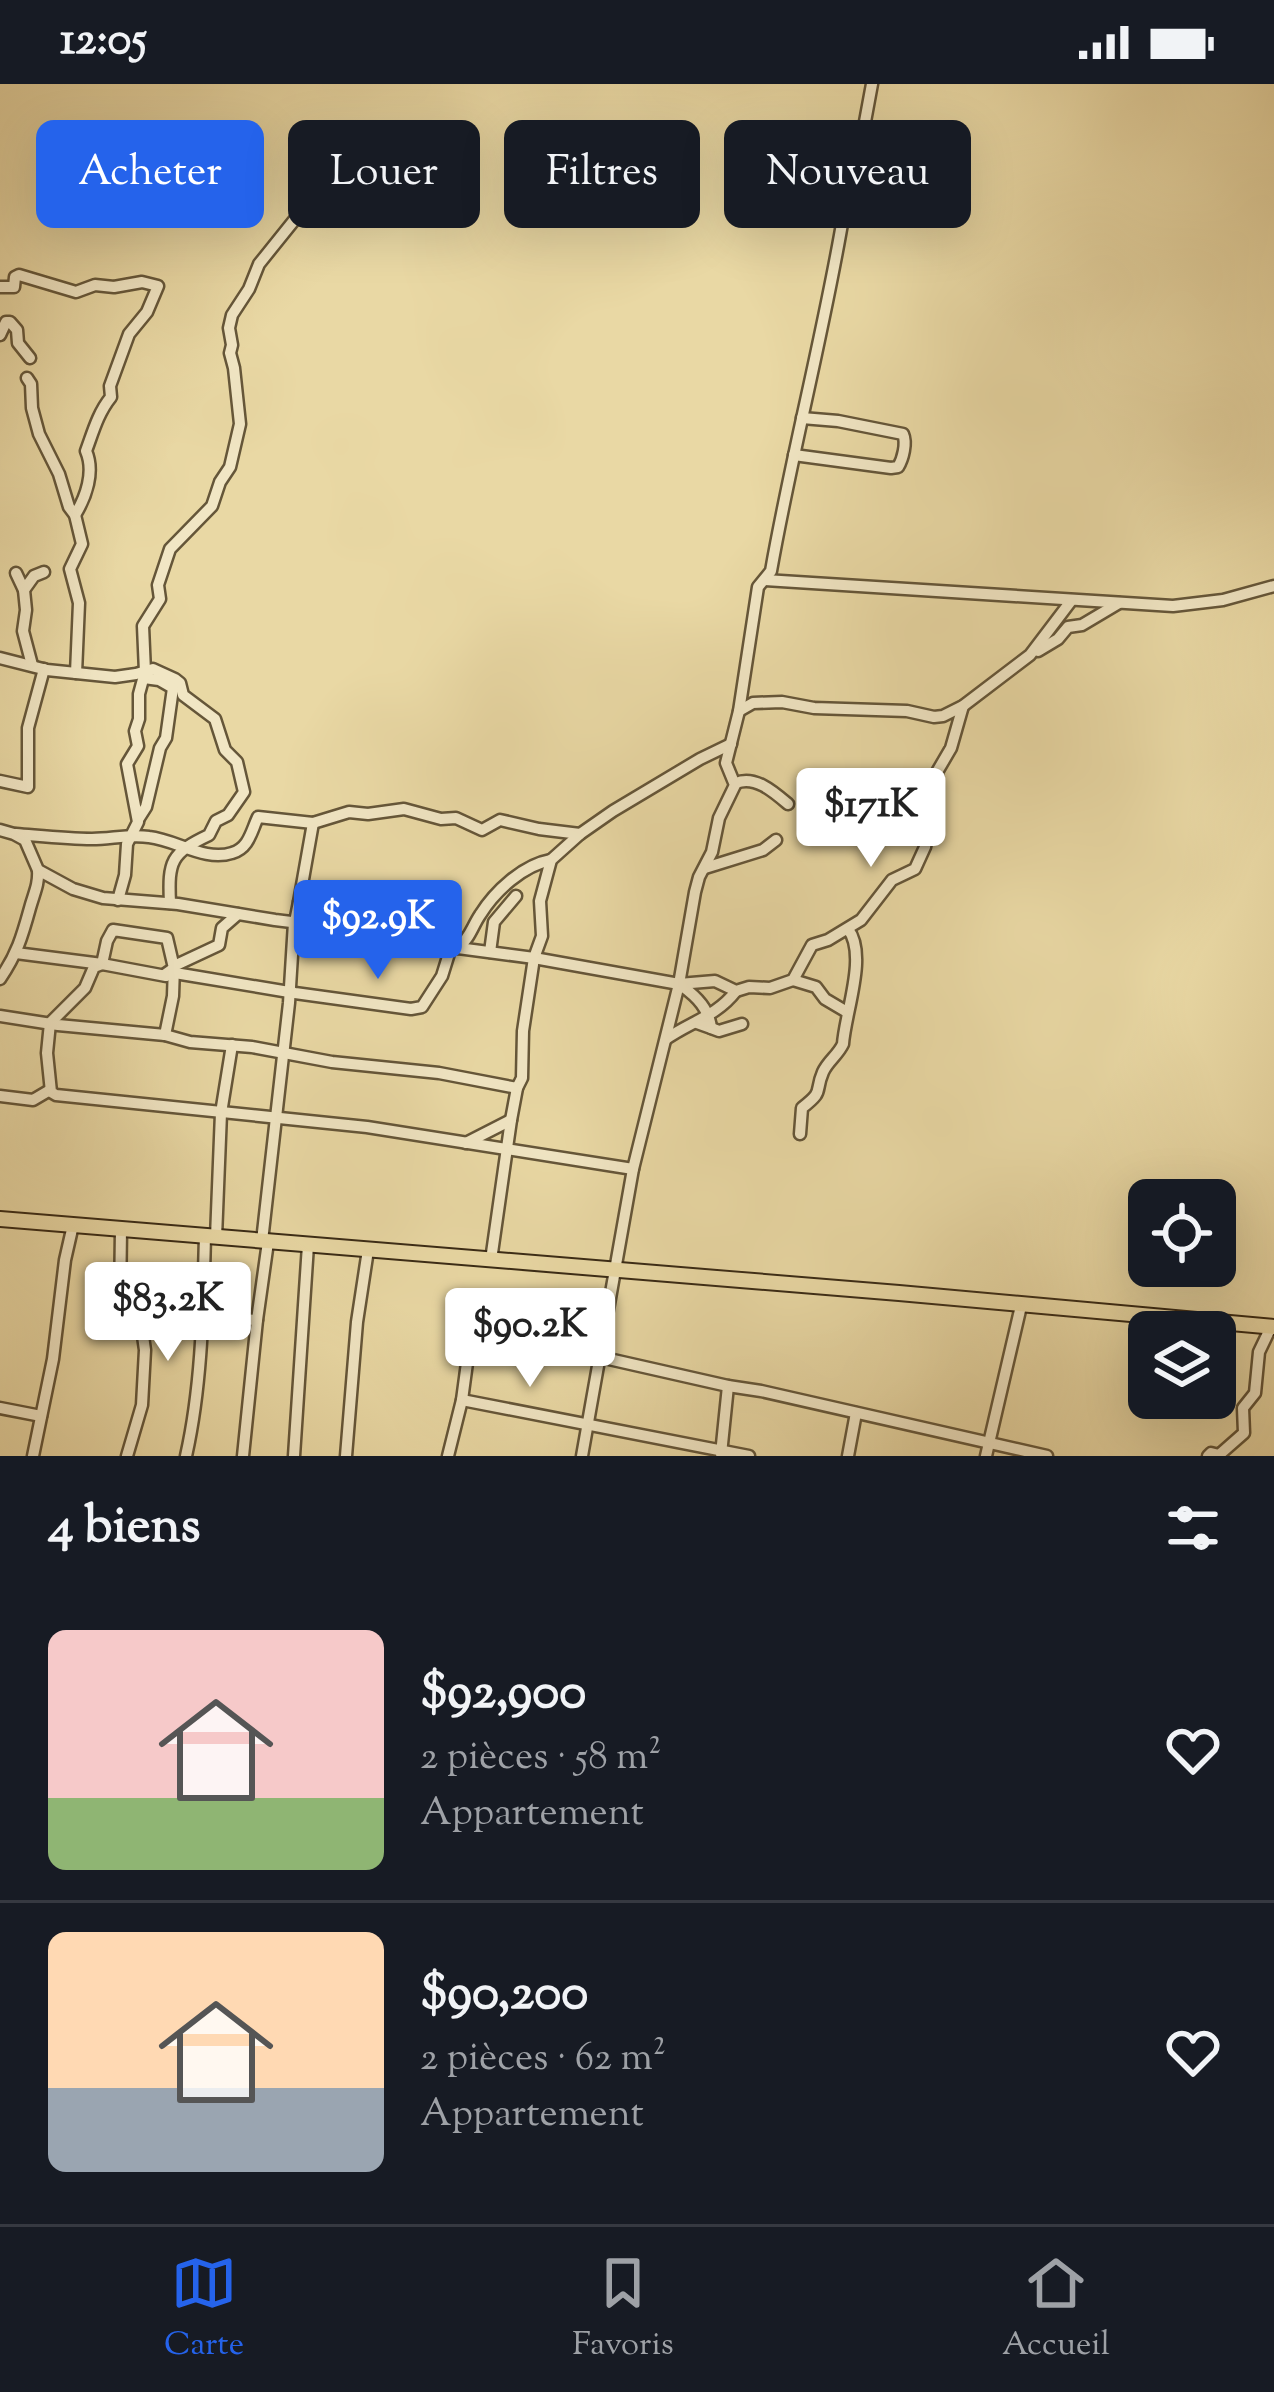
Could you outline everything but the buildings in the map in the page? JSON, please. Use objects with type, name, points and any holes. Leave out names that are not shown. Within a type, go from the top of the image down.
[{"type":"main road","points":[[0,1219],[1268,1328]]},
{"type":"street","points":[[736,783],[726,766],[758,587],[771,571],[872,84]]},
{"type":"street","points":[[139,818],[127,764],[138,746],[134,730],[144,675],[142,626],[160,599],[158,585],[170,548],[212,506],[230,467],[240,424],[230,323],[260,263],[288,228]]},
{"type":"street","points":[[0,287],[14,287],[19,274],[76,292],[95,285],[142,282],[158,286],[129,334],[110,386],[111,397],[91,436],[86,451],[90,462],[86,497],[75,515]]},
{"type":"street","points":[[0,335],[10,322],[29,358]]},
{"type":"street","points":[[27,378],[39,434],[75,515],[83,547],[70,569],[79,603],[76,673]]},
{"type":"street","points":[[794,454],[900,465],[904,434],[802,418]]},
{"type":"street","points":[[24,590],[34,576],[44,572]]},
{"type":"street","points":[[0,781],[28,787],[28,728],[38,669],[23,631],[24,590],[16,573]]},
{"type":"street","points":[[764,580],[1190,605],[1274,586]]},
{"type":"street","points":[[1030,655],[1071,601]]},
{"type":"street","points":[[739,711],[753,703],[782,702],[934,717],[963,706],[1068,628],[1119,603]]},
{"type":"street","points":[[0,658],[38,669],[119,677],[156,669],[180,683],[183,695],[214,719],[225,750],[237,762],[243,794],[209,835],[174,858],[169,867],[170,903]]},
{"type":"street","points":[[118,900],[129,837],[146,807],[166,737],[173,688],[144,675]]},
{"type":"street","points":[[793,980],[812,945],[848,929],[865,916],[892,880],[912,872],[928,832],[937,772],[954,742],[963,706]]},
{"type":"street","points":[[16,953],[422,1008],[454,947],[470,936],[483,910],[500,891],[530,865],[551,860],[580,834],[731,744]]},
{"type":"street","points":[[736,783],[750,780],[788,804]]},
{"type":"street","points":[[582,1456],[633,1169],[679,984],[695,892],[736,783]]},
{"type":"street","points":[[0,830],[89,839],[148,837],[206,855],[238,852],[249,842],[258,818],[314,824],[349,812],[404,809],[456,818],[479,830],[500,820],[580,834]]},
{"type":"street","points":[[243,1456],[295,922],[314,824]]},
{"type":"street","points":[[0,980],[16,953],[38,888],[30,847],[14,833]]},
{"type":"street","points":[[705,868],[764,850],[776,840]]},
{"type":"street","points":[[491,1260],[522,1078],[523,1031],[534,958],[542,936],[540,902],[551,860]]},
{"type":"street","points":[[38,870],[73,890],[118,900],[397,935],[679,984],[716,980],[736,991]]},
{"type":"street","points":[[299,902],[313,894]]},
{"type":"street","points":[[490,952],[494,922],[516,896]]},
{"type":"street","points":[[172,974],[179,962],[219,945],[222,928],[241,913]]},
{"type":"street","points":[[800,1134],[802,1108],[819,1094],[822,1075],[843,1044],[856,959],[848,929]]},
{"type":"street","points":[[102,964],[114,930],[166,937],[172,974],[165,1035]]},
{"type":"street","points":[[102,964],[94,967],[85,988],[50,1023],[50,1090],[56,1095],[367,1127],[633,1169]]},
{"type":"street","points":[[663,1042],[671,1034],[710,1022],[736,991],[748,987],[770,988],[793,980],[816,987],[825,999],[847,1012]]},
{"type":"street","points":[[679,984],[701,1002],[719,1031],[742,1024]]},
{"type":"street","points":[[0,1016],[439,1072],[517,1088]]},
{"type":"street","points":[[186,1456],[193,1426],[221,1113],[232,1045]]},
{"type":"street","points":[[0,1096],[33,1100],[50,1090]]},
{"type":"street","points":[[466,1143],[512,1120]]},
{"type":"street","points":[[33,1456],[73,1225]]},
{"type":"street","points":[[120,1301],[121,1230]]},
{"type":"street","points":[[294,1456],[308,1245]]},
{"type":"street","points":[[346,1456],[368,1250]]},
{"type":"street","points":[[120,1301],[257,1321]]},
{"type":"street","points":[[120,1301],[140,1315],[145,1350],[142,1405],[127,1456]]},
{"type":"street","points":[[987,1450],[1021,1306]]},
{"type":"street","points":[[1208,1456],[1221,1455],[1244,1432],[1243,1408],[1255,1393],[1268,1328]]},
{"type":"street","points":[[448,1456],[469,1348],[475,1340],[492,1338],[760,1390],[987,1450],[1047,1456]]},
{"type":"street","points":[[721,1454],[728,1386]]},
{"type":"street","points":[[462,1400],[749,1456]]},
{"type":"street","points":[[0,1408],[40,1416]]},
{"type":"street","points":[[848,1456],[856,1414]]}]
